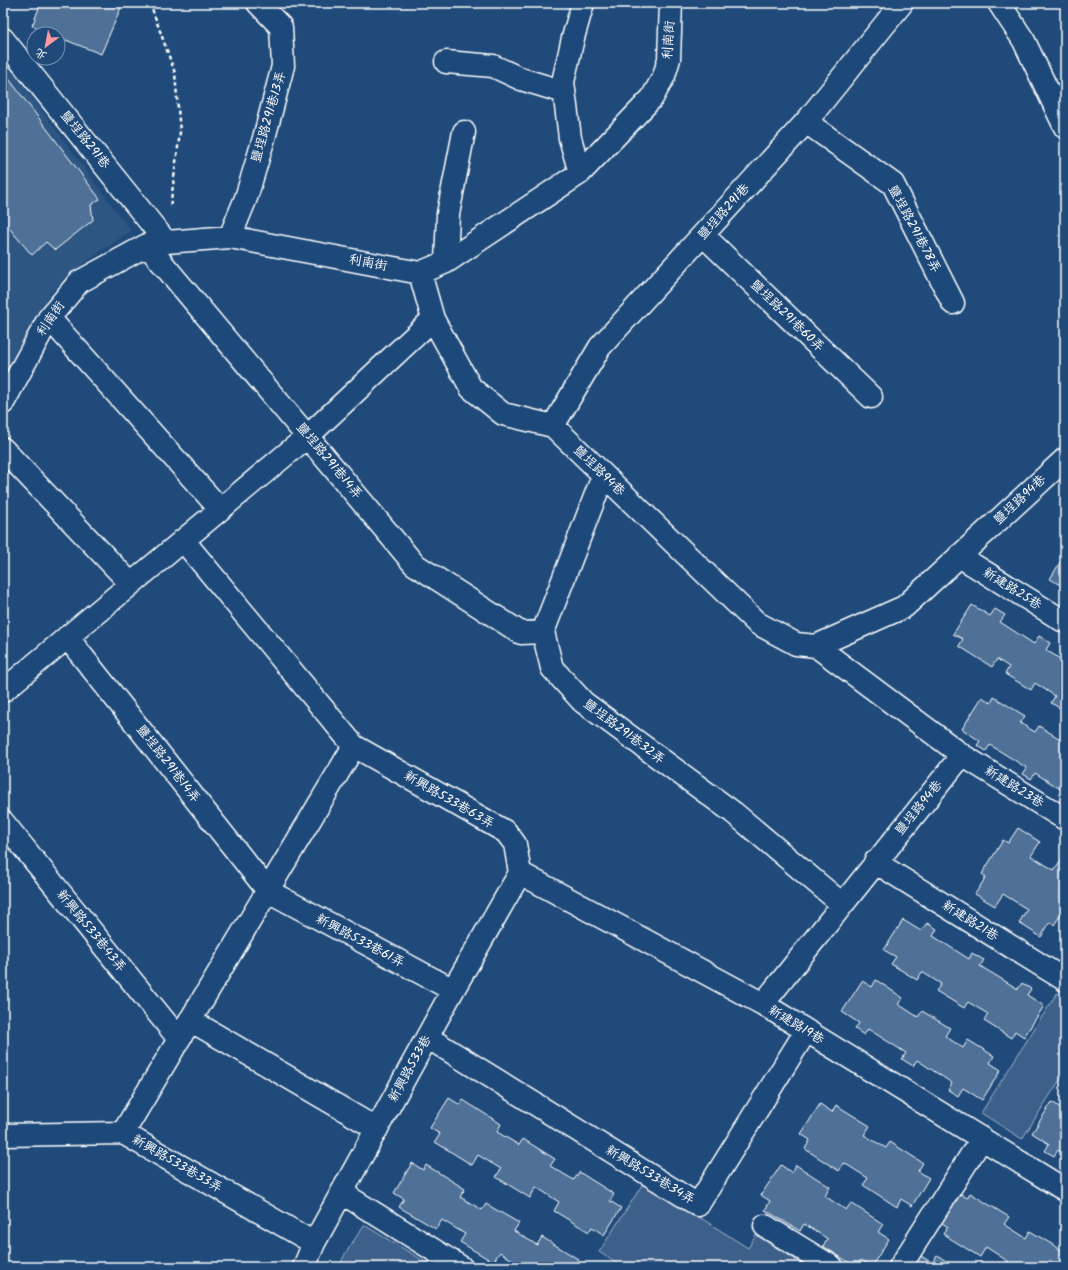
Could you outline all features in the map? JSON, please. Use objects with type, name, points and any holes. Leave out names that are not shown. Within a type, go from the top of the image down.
[{"type":"street","name":"鹽埕路291巷13弄","points":[[230,237],[246,198],[283,66],[281,27],[258,3]]},
{"type":"street","points":[[580,173],[570,138],[563,82],[583,3]]},
{"type":"street","name":"利南街","points":[[3,403],[49,318],[79,282],[157,239],[230,237],[420,273],[446,262],[580,173],[652,98],[664,76],[669,59],[671,3]]},
{"type":"street","name":"鹽埕路291巷","points":[[553,426],[600,347],[806,122],[902,3]]},
{"type":"street","points":[[999,3],[1024,41],[1065,127]]},
{"type":"street","name":"鹽埕路291巷","points":[[3,39],[157,239]]},
{"type":"street","points":[[446,62],[493,66],[521,79],[564,92]]},
{"type":"street","name":"鹽埕路291巷78弄","points":[[806,122],[893,184],[953,303]]},
{"type":"street","points":[[446,262],[448,214],[464,132]]},
{"type":"street","name":"鹽埕路291巷60弄","points":[[704,235],[871,397]]},
{"type":"street","name":"鹽埕路291巷14弄","points":[[157,239],[308,436],[414,564],[521,633],[543,632]]},
{"type":"street","points":[[420,273],[433,319],[471,388],[503,414],[553,426]]},
{"type":"street","points":[[49,318],[220,509]]},
{"type":"street","points":[[3,691],[308,436],[433,319]]},
{"type":"street","name":"鹽埕路94巷","points":[[553,426],[757,623],[796,644],[816,646],[904,607],[1065,459]]},
{"type":"street","points":[[3,449],[131,584]]},
{"type":"street","points":[[543,632],[604,476]]},
{"type":"street","points":[[123,1133],[354,746],[183,540]]},
{"type":"street","name":"新建路25巷","points":[[959,556],[1065,622]]},
{"type":"street","name":"鹽埕路291巷32弄","points":[[543,632],[552,668],[583,702],[734,813],[842,904]]},
{"type":"street","name":"鹽埕路291巷14弄","points":[[67,638],[268,891]]},
{"type":"street","points":[[816,646],[962,755]]},
{"type":"street","name":"新興路533巷63弄","points":[[354,746],[506,832],[515,844],[520,873]]},
{"type":"street","name":"鹽埕路94巷","points":[[763,1004],[962,755]]},
{"type":"street","name":"新建路23巷","points":[[962,755],[1065,819]]},
{"type":"street","name":"新興路533巷43弄","points":[[3,822],[179,1039]]},
{"type":"street","name":"新建路21巷","points":[[875,862],[1065,980]]},
{"type":"street","name":"新興路533巷","points":[[304,1267],[314,1243],[453,990],[520,873]]},
{"type":"street","name":"新建路19巷","points":[[520,873],[763,1004],[1065,1190]]},
{"type":"street","name":"新興路533巷61弄","points":[[268,891],[453,990]]},
{"type":"street","points":[[190,1020],[377,1129]]},
{"type":"street","name":"新興路533巷34弄","points":[[427,1038],[698,1205],[806,1031]]},
{"type":"street","name":"新興路533巷33弄","points":[[3,1135],[123,1133],[314,1243]]},
{"type":"street","points":[[900,1267],[982,1138]]},
{"type":"street","points":[[342,1193],[461,1267]]},
{"type":"street","points":[[765,1226],[832,1267]]},
{"type":"path","points":[[150,3],[174,73],[180,132],[169,216],[157,239]]},
{"type":"shaded area","points":[[3,58],[131,231],[85,262],[50,293],[30,335],[3,405]]},
{"type":"shaded area","points":[[1057,993],[1065,998],[1065,1072],[1022,1139],[981,1113]]},
{"type":"shaded area","points":[[644,1182],[748,1248],[756,1235],[807,1267],[618,1267],[619,1265],[599,1252]]},
{"type":"shaded area","points":[[364,1225],[434,1267],[339,1267],[345,1254]]},
{"type":"building","points":[[41,3],[123,3],[101,54],[66,40],[66,26],[32,26]]},
{"type":"building","points":[[3,71],[100,199],[91,205],[93,220],[55,250],[46,242],[32,255],[3,221]]},
{"type":"building","points":[[1065,554],[1065,588],[1050,579]]},
{"type":"building","points":[[972,605],[990,616],[995,609],[1005,615],[1000,622],[1034,644],[1039,636],[1050,643],[1046,650],[1065,662],[1065,711],[1051,703],[1055,696],[1035,683],[1031,690],[1005,674],[1009,667],[997,659],[992,667],[959,646],[963,639],[953,634]]},
{"type":"building","points":[[982,697],[991,703],[994,697],[1025,716],[1020,723],[1035,732],[1039,726],[1065,742],[1065,792],[1035,773],[1031,779],[1023,774],[1027,768],[990,745],[986,751],[977,745],[980,741],[962,729]]},
{"type":"building","points":[[1018,828],[1040,842],[1031,856],[1054,870],[1063,857],[1065,858],[1065,908],[1054,925],[1050,922],[1041,937],[1019,923],[1027,909],[1003,894],[995,906],[975,894],[986,877],[982,874],[1003,840],[1008,843]]},
{"type":"building","points":[[903,920],[921,931],[927,923],[937,929],[933,936],[969,959],[972,953],[984,960],[980,966],[1018,989],[1022,983],[1031,989],[1027,995],[1044,1006],[1024,1037],[1015,1031],[1011,1038],[984,1021],[988,1014],[968,1002],[964,1008],[936,991],[941,984],[922,972],[917,980],[891,964],[896,957],[884,950]]},
{"type":"building","points":[[876,980],[903,998],[898,1004],[918,1017],[922,1011],[950,1028],[945,1036],[963,1048],[968,1040],[994,1056],[990,1063],[1001,1070],[982,1100],[963,1088],[958,1096],[948,1090],[952,1083],[917,1060],[913,1066],[902,1059],[906,1053],[868,1029],[864,1035],[855,1029],[859,1023],[842,1012],[862,981],[872,987]]},
{"type":"building","points":[[449,1098],[460,1105],[463,1100],[501,1124],[497,1132],[519,1145],[523,1139],[555,1159],[550,1166],[574,1180],[579,1172],[614,1194],[610,1201],[621,1208],[604,1235],[592,1227],[589,1232],[554,1211],[559,1202],[536,1187],[530,1198],[496,1177],[501,1169],[478,1155],[472,1165],[435,1142],[440,1134],[430,1128]]},
{"type":"building","points":[[1052,1102],[1061,1108],[1065,1103],[1065,1155],[1058,1150],[1054,1156],[1045,1151],[1049,1144],[1032,1133]]},
{"type":"building","points":[[820,1104],[832,1112],[836,1105],[870,1126],[864,1135],[886,1148],[890,1142],[923,1163],[918,1171],[929,1178],[912,1206],[901,1199],[897,1207],[863,1185],[868,1178],[844,1163],[839,1171],[805,1149],[810,1140],[801,1134]]},
{"type":"building","points":[[412,1163],[423,1170],[426,1165],[465,1189],[460,1197],[482,1210],[486,1204],[519,1223],[514,1231],[537,1245],[542,1237],[578,1259],[573,1266],[575,1267],[523,1267],[500,1252],[493,1262],[460,1242],[465,1234],[442,1220],[436,1229],[399,1207],[404,1199],[394,1193]]},
{"type":"building","points":[[781,1165],[792,1173],[796,1165],[830,1187],[825,1196],[846,1210],[851,1203],[883,1224],[878,1232],[889,1239],[872,1266],[861,1260],[856,1267],[823,1246],[828,1239],[804,1224],[800,1231],[765,1210],[770,1201],[761,1195]]},
{"type":"building","points":[[956,1191],[967,1198],[970,1193],[1009,1217],[1004,1224],[1026,1238],[1030,1231],[1063,1251],[1058,1258],[1065,1263],[1065,1267],[1006,1267],[1009,1262],[986,1247],[980,1257],[943,1234],[948,1227],[938,1220]]},
{"type":"building","points":[[937,1255],[955,1267],[913,1267],[921,1256],[932,1263]]}]
